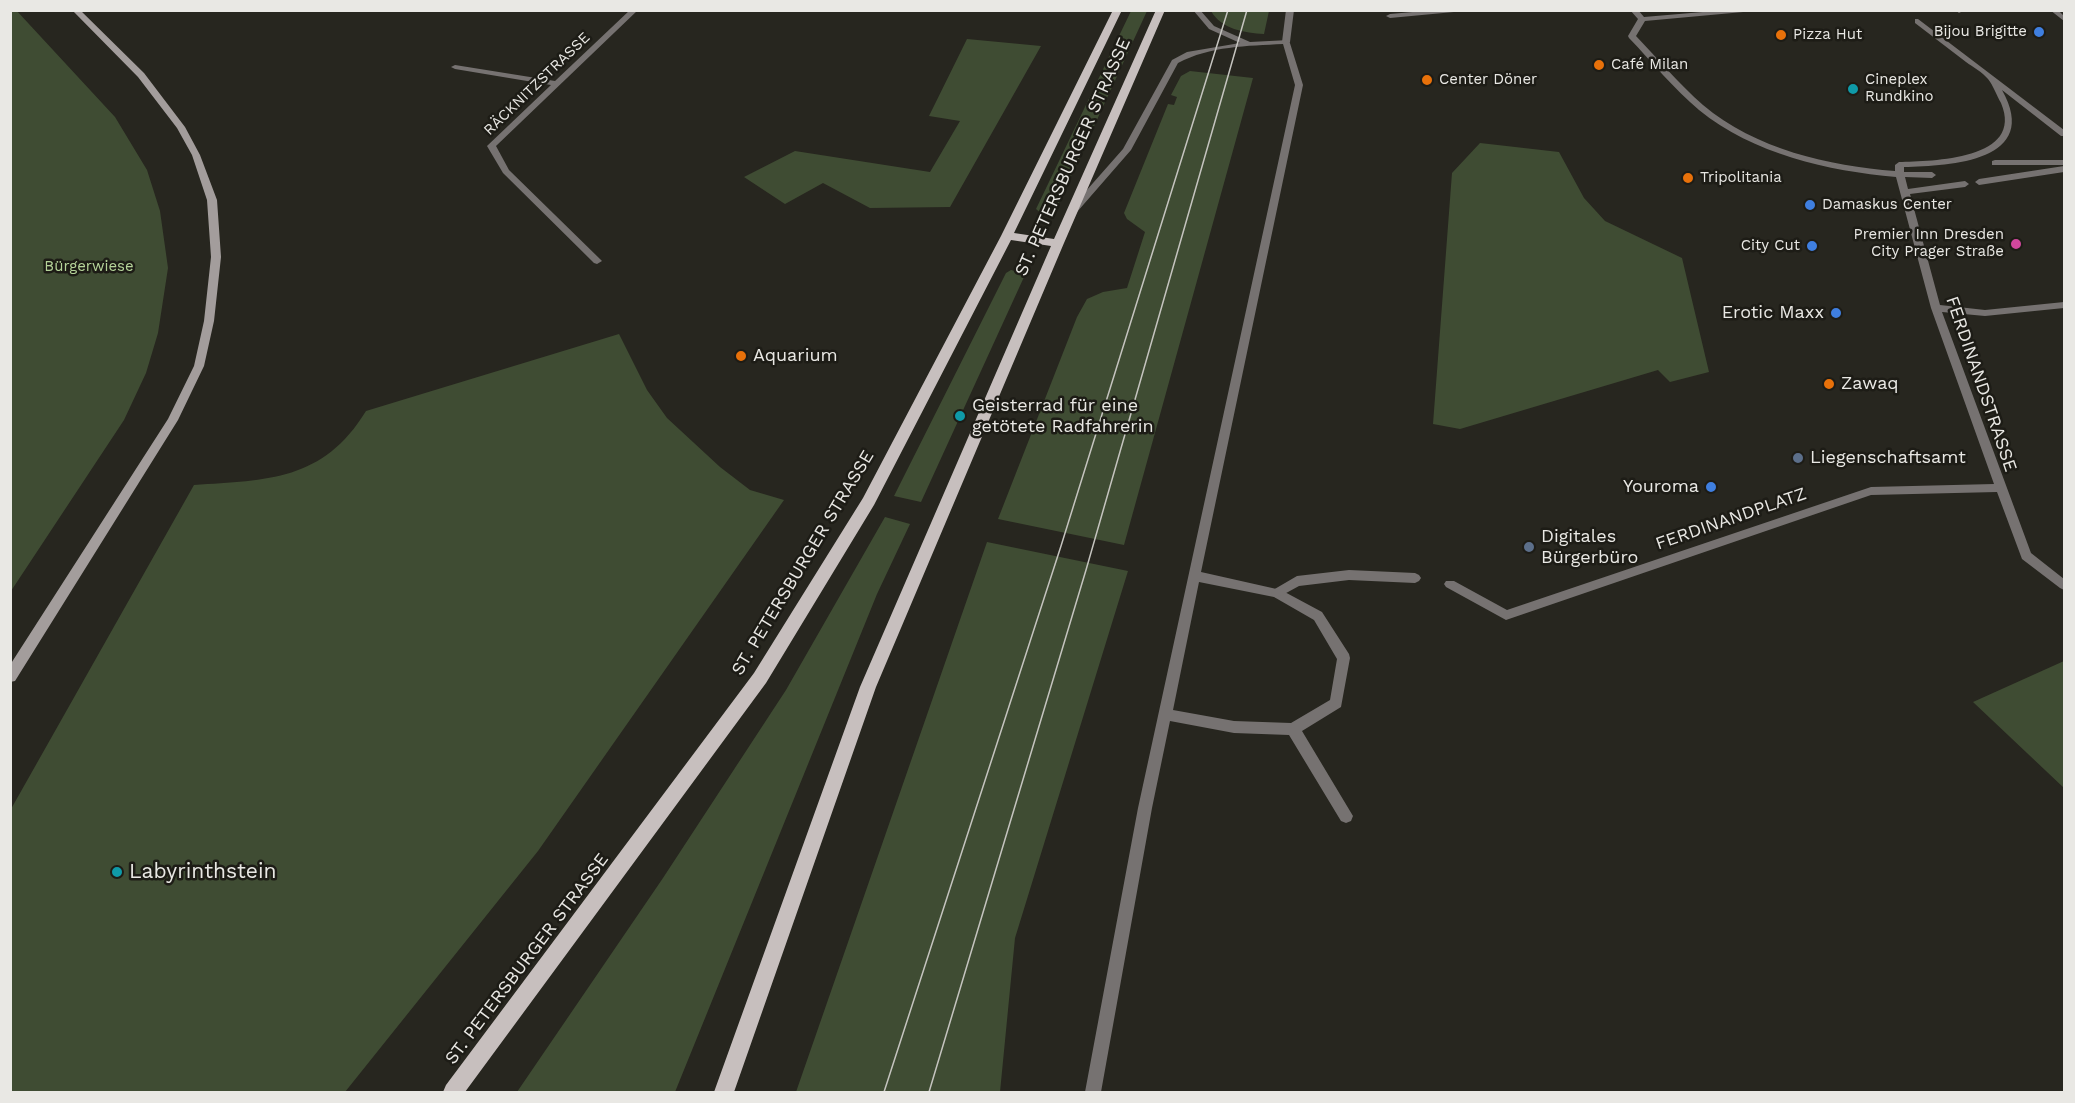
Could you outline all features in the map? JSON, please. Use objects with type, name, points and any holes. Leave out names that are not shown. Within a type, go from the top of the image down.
[{"type":"main road","points":[[10,677],[173,420],[199,366],[209,321],[216,257],[212,200],[196,155],[181,127],[141,75],[75,10]]},
{"type":"main road","name":"ST. PETERSBURGER STRASSE","points":[[453,1092],[760,678],[869,501],[1007,236],[1118,10]]},
{"type":"main road","name":"ST. PETERSBURGER STRASSE","points":[[724,1092],[868,687],[1058,243],[1161,10]]},
{"type":"main road","points":[[1007,236],[1058,243]]},
{"type":"street","name":"RÄCKNITZSTRASSE","points":[[597,261],[506,171],[491,146],[635,10]]},
{"type":"street","points":[[1196,10],[1200,19],[1213,29],[1248,44]]},
{"type":"street","points":[[1094,1092],[1145,808],[1299,85],[1286,42],[1290,10]]},
{"type":"street","points":[[1390,16],[1472,10]]},
{"type":"street","points":[[1633,10],[1642,19],[1762,10]]},
{"type":"street","points":[[2053,10],[2064,19]]},
{"type":"street","points":[[1642,19],[1632,36],[1708,113],[1761,145],[1833,166],[1900,175],[1932,175]]},
{"type":"street","points":[[1918,21],[2064,134]]},
{"type":"street","points":[[1074,210],[1127,150],[1175,62],[1190,54],[1248,44],[1286,42]]},
{"type":"street","points":[[455,67],[558,84]]},
{"type":"street","points":[[1900,175],[1899,165],[1950,162],[1981,153],[2002,140],[2008,132],[2010,122],[2008,110],[1992,79]]},
{"type":"street","points":[[1981,153],[2016,176]]},
{"type":"street","points":[[1995,162],[2064,163]]},
{"type":"street","points":[[1979,182],[2064,169]]},
{"type":"street","name":"FERDINANDSTRASSE","points":[[1900,175],[1936,308],[2026,556],[2064,585]]},
{"type":"street","points":[[1904,192],[1965,184]]},
{"type":"street","points":[[1936,308],[1984,313],[2064,305]]},
{"type":"street","name":"FERDINANDPLATZ","points":[[1450,584],[1506,615],[1871,491],[2000,488]]},
{"type":"street","points":[[1276,593],[1297,581],[1349,575],[1416,578]]},
{"type":"street","points":[[1166,714],[1234,727],[1293,729],[1336,703],[1344,658],[1318,616],[1276,593],[1195,576]]},
{"type":"street","points":[[1293,729],[1346,816]]},
{"type":"green space","name":"Bürgerwiese","points":[[16,10],[115,117],[147,170],[160,211],[168,268],[158,333],[146,373],[124,420],[11,591],[10,11]]},
{"type":"green space","points":[[1131,11],[1147,11],[1055,211],[1043,213],[1036,209]]},
{"type":"green space","points":[[1211,11],[1269,11],[1264,34],[1249,33],[1227,26]]},
{"type":"green space","points":[[967,39],[1041,46],[950,207],[870,208],[823,183],[785,204],[744,177],[795,151],[930,172],[960,121],[929,116]]},
{"type":"green space","points":[[1190,71],[1253,78],[1124,545],[998,519],[1077,317],[1087,299],[1103,292],[1127,288],[1145,232],[1127,219],[1124,213],[1168,104],[1174,105],[1177,97],[1171,95],[1181,76]]},
{"type":"green space","points":[[1480,143],[1559,152],[1584,198],[1605,221],[1682,258],[1709,372],[1670,382],[1658,370],[1460,429],[1433,424],[1452,173]]},
{"type":"green space","points":[[1011,270],[1022,273],[1024,277],[921,502],[894,496],[1006,273]]},
{"type":"green space","points":[[619,334],[647,390],[667,418],[720,467],[750,490],[784,500],[538,851],[345,1092],[11,1092],[11,809],[194,485],[270,478],[292,472],[312,464],[331,451],[349,434],[366,411]]},
{"type":"green space","points":[[885,517],[910,524],[877,594],[675,1092],[517,1092],[663,878],[786,690]]},
{"type":"green space","points":[[987,542],[1128,571],[1015,938],[1000,1092],[796,1092]]},
{"type":"green space","points":[[2064,661],[2064,788],[1973,702]]},
{"type":"tram line","points":[[884,1092],[1061,546],[1228,10]]},
{"type":"tram line","points":[[929,1092],[1086,570],[1247,10]]},
{"type":"place","name":"Bijou Brigitte","points":[[2039,32]]},
{"type":"place","name":"Pizza Hut","points":[[1781,35]]},
{"type":"place","name":"Café Milan","points":[[1599,65]]},
{"type":"place","name":"Center Döner","points":[[1427,80]]},
{"type":"place","name":"Cineplex Rundkino","points":[[1853,89]]},
{"type":"place","name":"Tripolitania","points":[[1688,178]]},
{"type":"place","name":"Damaskus Center","points":[[1810,205]]},
{"type":"place","name":"Premier Inn Dresden City Prager Straße","points":[[2016,244]]},
{"type":"place","name":"City Cut","points":[[1812,246]]},
{"type":"place","name":"Erotic Maxx","points":[[1836,313]]},
{"type":"place","name":"Aquarium","points":[[741,356]]},
{"type":"place","name":"Zawaq","points":[[1829,384]]},
{"type":"place","name":"Geisterrad für eine getötete Radfahrerin","points":[[960,416]]},
{"type":"place","name":"Liegenschaftsamt","points":[[1798,458]]},
{"type":"place","name":"Youroma","points":[[1711,487]]},
{"type":"place","name":"Digitales Bürgerbüro","points":[[1529,547]]},
{"type":"place","name":"Labyrinthstein","points":[[117,872]]}]
